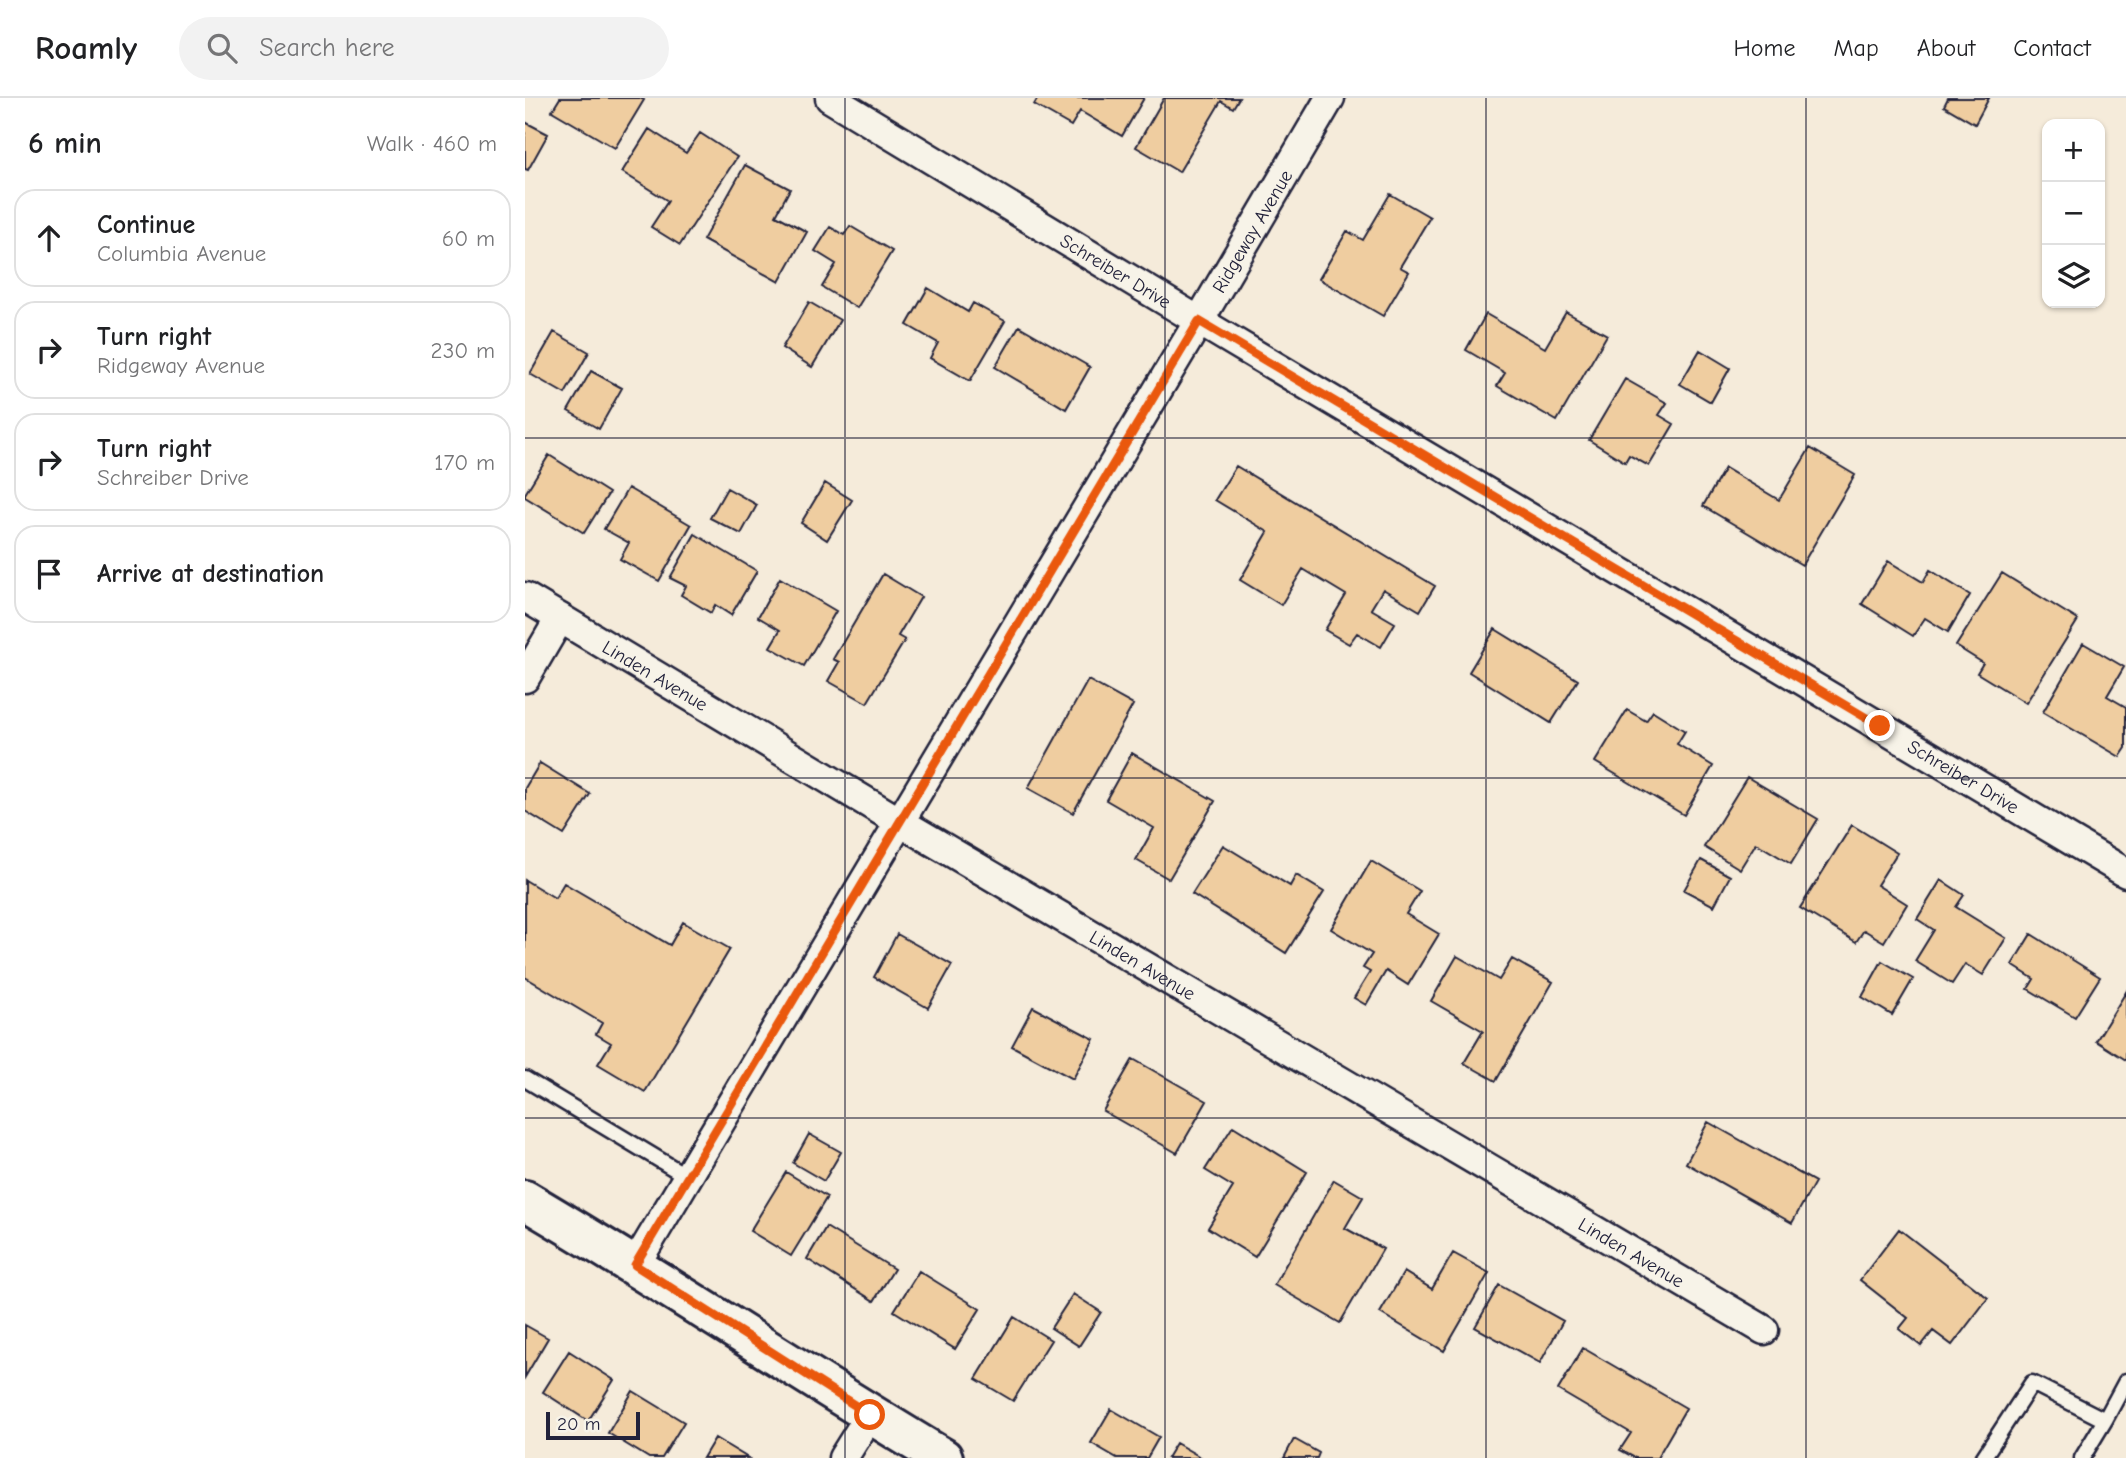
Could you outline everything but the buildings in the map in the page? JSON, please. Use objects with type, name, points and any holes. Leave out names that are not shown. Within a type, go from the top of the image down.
[{"type":"street","name":"Schreiber Drive","points":[[830,98],[2126,873]]},
{"type":"street","name":"Ridgeway Avenue","points":[[635,1265],[1330,98]]},
{"type":"street","name":"Linden Avenue","points":[[525,597],[900,822],[1765,1330]]},
{"type":"street","points":[[525,678],[561,618]]},
{"type":"street","points":[[525,1200],[635,1265],[870,1415],[943,1458]]},
{"type":"street","points":[[843,1458],[870,1415]]},
{"type":"lane","points":[[525,1079],[688,1177]]},
{"type":"lane","points":[[2083,1458],[2126,1381]]},
{"type":"lane","points":[[1983,1458],[2032,1383],[2105,1420]]},
{"type":"route","points":[[870,1415],[635,1265],[1199,321],[1880,726]]}]
